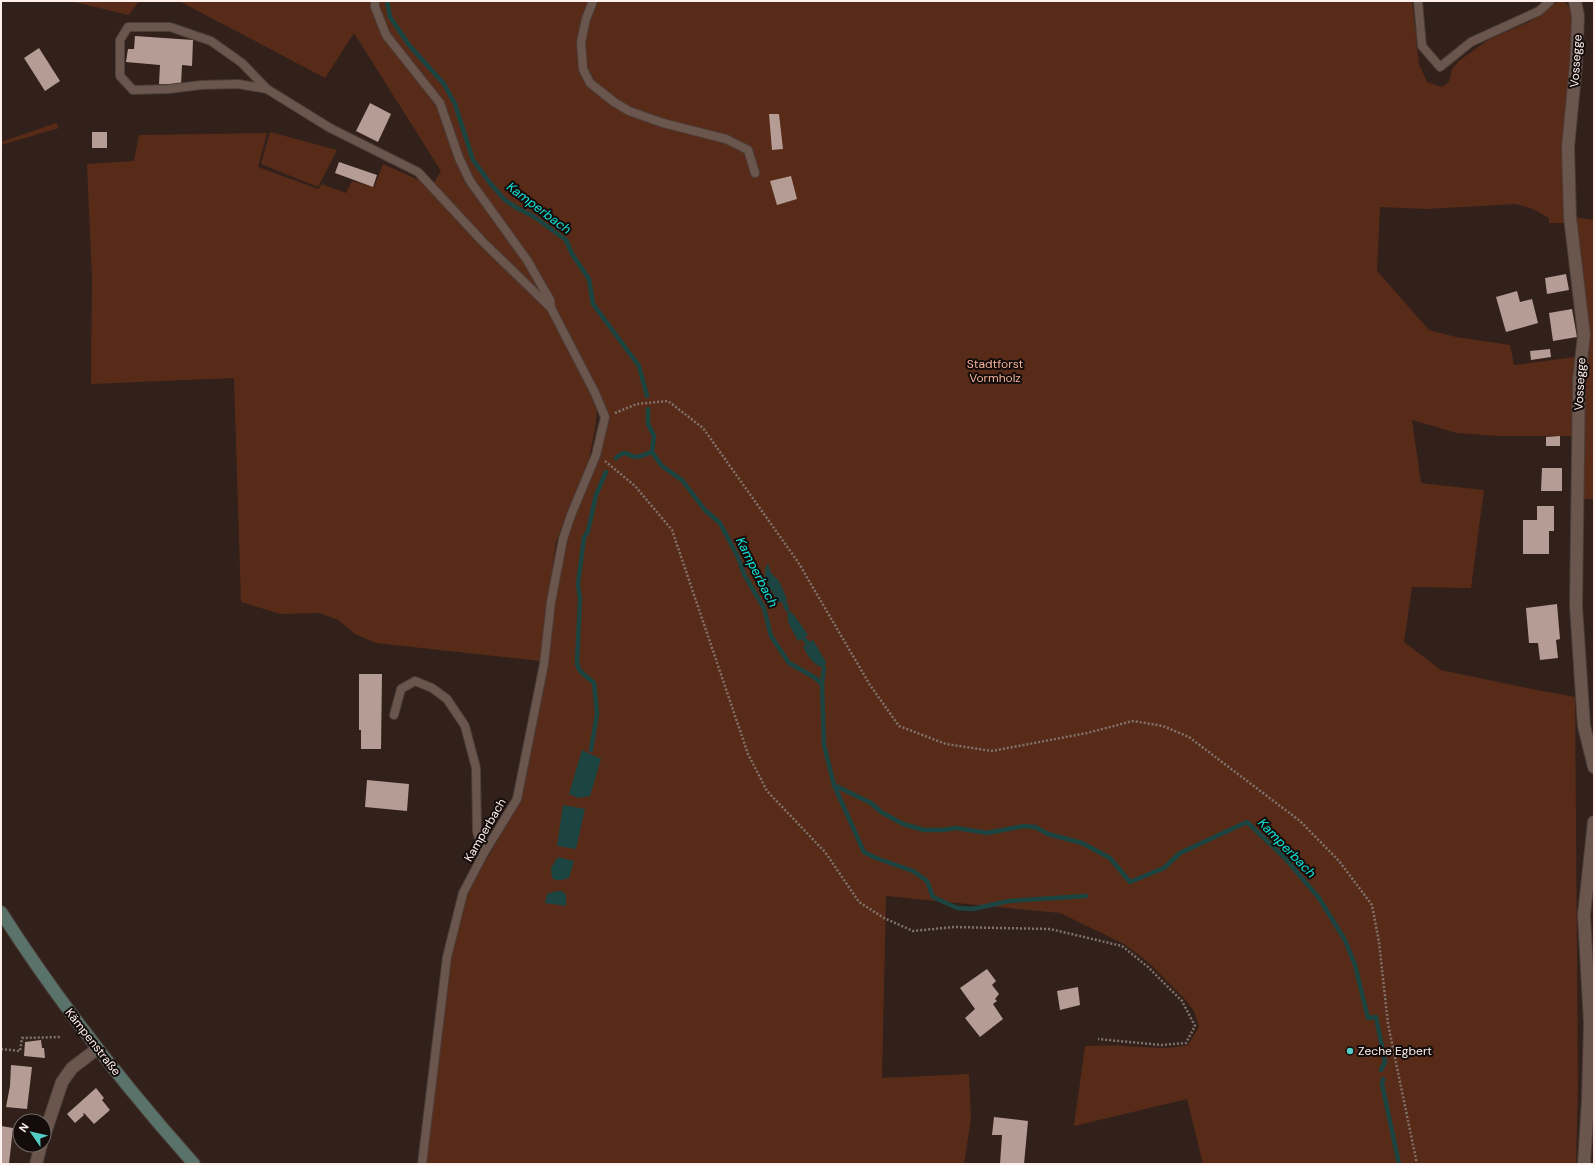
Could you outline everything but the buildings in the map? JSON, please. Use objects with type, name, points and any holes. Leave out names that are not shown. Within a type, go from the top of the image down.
[{"type":"street","name":"Vossegge","points":[[1575,1],[1578,16],[1576,65],[1568,147],[1570,218],[1584,335],[1579,379],[1576,606],[1584,726],[1594,768]]},
{"type":"street","points":[[1584,1164],[1588,1100],[1590,1023],[1584,915],[1594,822]]},
{"type":"street","name":"Kämpenstraße","points":[[1,912],[26,952],[97,1049],[144,1107],[194,1164]]},
{"type":"street","points":[[52,1113],[62,1082],[72,1068],[97,1049]]},
{"type":"street","points":[[36,1164],[39,1153]]},
{"type":"lane","points":[[375,1],[375,7],[386,36],[440,103],[459,158],[470,181],[527,260],[550,300],[552,308],[595,393],[605,417]]},
{"type":"lane","points":[[593,1],[586,19],[581,42],[583,69],[590,83],[614,102],[630,111],[663,123],[726,139],[748,150],[755,173]]},
{"type":"lane","points":[[1418,1],[1422,46],[1440,67],[1472,42],[1539,11],[1550,1]]},
{"type":"lane","points":[[267,89],[238,84],[133,90],[120,76],[120,40],[128,27],[170,27],[211,41],[242,63],[267,89],[330,128],[418,172],[483,242],[552,308]]},
{"type":"lane","name":"Kamperbach","points":[[422,1164],[447,957],[463,893],[484,854],[517,799],[544,664],[551,602],[563,540],[571,514],[596,455],[605,417]]},
{"type":"lane","points":[[394,715],[401,689],[415,681],[432,688],[447,699],[451,704],[465,726],[476,768],[477,832],[484,854]]},
{"type":"path","points":[[605,417],[637,404],[668,401],[703,428],[798,562],[870,684],[899,726],[946,744],[992,751],[1087,733],[1133,721],[1163,726],[1188,737],[1300,821],[1339,861],[1372,905],[1379,942],[1388,1024],[1417,1164]]},
{"type":"path","points":[[596,455],[635,486],[672,530],[748,754],[767,791],[825,852],[859,902],[884,918],[913,931],[954,927],[1050,929],[1122,946],[1148,967],[1182,1001],[1195,1026],[1186,1043],[1161,1045],[1098,1039]]},
{"type":"path","points":[[1,1048],[20,1051],[22,1038],[62,1037]]},
{"type":"green space","points":[[70,1],[139,1],[129,15]]},
{"type":"green space","name":"Stadtforst Vormholz","points":[[179,1],[1412,1],[1419,64],[1427,82],[1442,87],[1449,82],[1452,69],[1459,61],[1488,40],[1529,22],[1558,1],[1564,1],[1573,11],[1564,150],[1566,223],[1549,223],[1549,218],[1533,209],[1516,204],[1426,209],[1380,207],[1377,271],[1429,330],[1456,337],[1510,345],[1514,365],[1575,357],[1574,436],[1498,436],[1457,433],[1412,420],[1421,483],[1484,490],[1471,588],[1412,587],[1404,642],[1441,670],[1575,697],[1578,1084],[1576,1164],[1203,1164],[1187,1099],[1074,1126],[1085,1046],[1165,1048],[1188,1045],[1199,1027],[1194,1011],[1183,997],[1147,961],[1124,944],[1060,913],[886,896],[882,1078],[969,1074],[971,1119],[964,1164],[425,1164],[444,990],[464,899],[520,801],[565,541],[608,415],[586,382],[597,411],[595,430],[587,467],[556,542],[540,661],[376,643],[355,634],[338,620],[320,613],[281,614],[241,602],[234,378],[91,384],[92,278],[87,164],[134,161],[139,135],[267,133],[258,167],[318,189],[322,184],[346,193],[352,181],[374,187],[383,164],[432,186],[441,171],[354,33],[325,78]]},
{"type":"green space","points":[[56,123],[59,128],[1,145],[1,142]]},
{"type":"green space","points":[[270,132],[337,150],[318,187],[261,164]]},
{"type":"green space","points":[[1574,217],[1594,220],[1594,499],[1582,499],[1583,438]]},
{"type":"water","points":[[768,563],[771,573],[779,581],[787,599],[779,603],[766,578],[765,573]]},
{"type":"water","points":[[787,609],[794,615],[808,635],[798,641],[788,622]]},
{"type":"water","points":[[813,640],[826,662],[824,668],[820,667],[811,660],[803,646]]},
{"type":"water","points":[[582,750],[601,759],[590,796],[578,798],[569,794]]},
{"type":"water","points":[[563,805],[585,809],[576,849],[557,846]]},
{"type":"water","points":[[558,857],[574,861],[569,878],[558,880],[552,878],[551,868]]},
{"type":"water","points":[[562,891],[566,895],[566,906],[545,903],[547,894]]},
{"type":"waterway","name":"Kamperbach","points":[[387,1],[390,17],[409,45],[444,84],[455,104],[473,160],[490,183],[505,200],[533,216],[566,240],[572,254],[589,279],[593,304],[639,366],[647,396]]},
{"type":"waterway","name":"Kamperbach","points":[[648,409],[648,424],[654,436],[652,452],[662,466],[682,480],[705,510],[720,523],[738,557],[744,574],[764,608],[771,636],[789,663],[814,677],[822,684],[824,745],[834,785],[871,803],[881,812],[903,824],[924,830],[957,828],[987,833],[1024,826],[1035,827],[1048,834],[1082,843],[1110,858],[1130,882],[1164,868],[1180,853],[1247,822],[1284,857],[1319,898],[1345,940],[1355,965],[1368,1018],[1376,1017],[1385,1062],[1381,1070]]},
{"type":"waterway","points":[[616,458],[623,453],[636,457],[652,452]]},
{"type":"waterway","points":[[591,750],[597,714],[594,683],[580,671],[577,664],[580,599],[578,584],[584,538],[588,531],[596,495],[606,472]]},
{"type":"waterway","points":[[784,601],[787,609]]},
{"type":"waterway","points":[[803,638],[808,643]]},
{"type":"waterway","points":[[822,684],[824,668]]},
{"type":"waterway","points":[[834,785],[864,852],[876,858],[913,871],[927,881],[933,897],[957,908],[973,909],[1009,901],[1086,896]]},
{"type":"waterway","name":"Kamperbach","points":[[1383,1079],[1382,1084],[1399,1164]]},
{"type":"place","name":"Zeche Egbert","points":[[1350,1051]]}]
